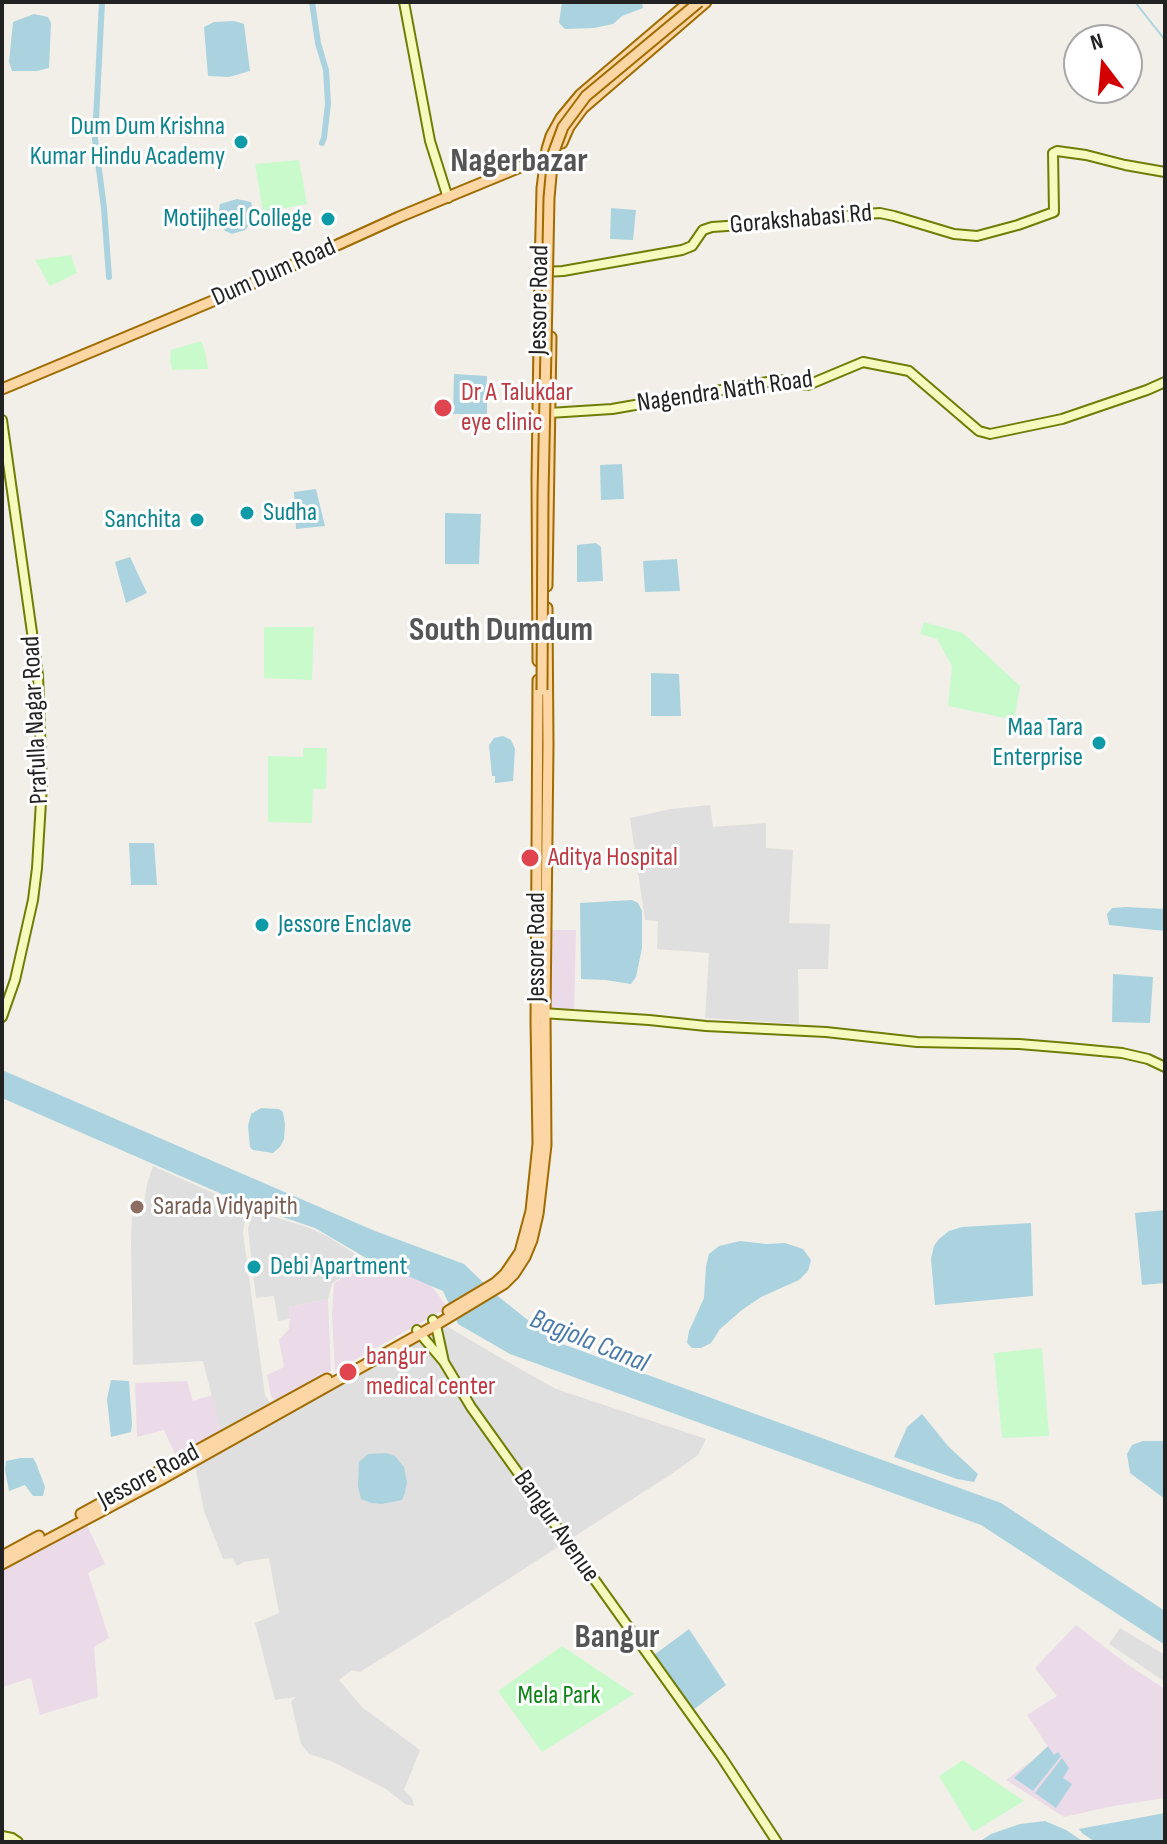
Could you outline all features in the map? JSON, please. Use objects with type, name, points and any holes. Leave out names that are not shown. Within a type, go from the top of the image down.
[{"type":"main road","name":"Jessore Road","points":[[544,415],[540,272],[542,188],[545,156],[551,136],[580,95],[689,2]]},
{"type":"main road","points":[[542,696],[549,198],[553,154],[563,127],[586,96],[699,2]]},
{"type":"main road","name":"Jessore Road","points":[[2,1556],[435,1323],[508,1276],[520,1252],[540,1174],[542,696],[537,466],[544,415],[557,157],[569,127],[583,108],[706,2]]},
{"type":"main road","name":"Dum Dum Road","points":[[2,389],[545,156]]},
{"type":"main road","points":[[545,156],[557,157]]},
{"type":"main road","points":[[2,1564],[160,1480],[418,1332]]},
{"type":"street","points":[[404,2],[430,141],[448,198]]},
{"type":"street","name":"Gorakshabasi Rd","points":[[540,272],[682,250],[692,246],[703,230],[712,227],[880,213],[972,237],[1054,212],[1054,151],[1165,172]]},
{"type":"street","name":"Nagendra Nath Road","points":[[544,415],[612,409],[779,380],[808,385],[863,362],[909,371],[979,431],[990,434],[1062,419],[1165,382]]},
{"type":"street","name":"Prafulla Nagar Road","points":[[2,420],[38,675],[42,785],[33,900],[15,980],[2,1017]]},
{"type":"street","points":[[541,1013],[826,1032],[917,1042],[1068,1048],[1122,1053],[1165,1067]]},
{"type":"street","points":[[435,1323],[444,1362]]},
{"type":"street","name":"Bangur Avenue","points":[[418,1332],[444,1362],[471,1407],[722,1758],[777,1842]]},
{"type":"street","points":[[2,1836],[18,1842]]},
{"type":"shaded area","points":[[710,805],[713,827],[766,823],[766,848],[793,850],[789,923],[830,924],[828,969],[798,969],[799,1024],[705,1018],[709,953],[657,949],[658,921],[645,920],[630,818]]},
{"type":"shaded area","points":[[549,930],[576,930],[574,1012],[547,1011]]},
{"type":"shaded area","points":[[153,1166],[247,1208],[243,1233],[265,1395],[272,1406],[221,1433],[203,1361],[133,1365],[132,1215],[142,1216]]},
{"type":"shaded area","points":[[252,1210],[307,1227],[364,1260],[332,1284],[328,1299],[289,1307],[290,1319],[278,1321],[274,1296],[256,1298],[248,1229]]},
{"type":"shaded area","points":[[364,1260],[380,1269],[427,1280],[445,1304],[442,1311],[335,1371],[334,1284]]},
{"type":"shaded area","points":[[328,1299],[331,1371],[275,1402],[267,1375],[284,1367],[279,1340],[289,1329],[289,1307]]},
{"type":"shaded area","points":[[445,1325],[556,1389],[706,1439],[698,1455],[673,1473],[360,1672],[352,1670],[339,1680],[362,1707],[420,1750],[404,1790],[412,1798],[414,1806],[405,1804],[386,1789],[331,1761],[309,1754],[301,1744],[291,1702],[296,1697],[275,1700],[255,1623],[279,1613],[269,1558],[237,1566],[232,1558],[223,1559],[204,1511],[195,1465]]},
{"type":"shaded area","points":[[187,1381],[193,1401],[212,1395],[221,1433],[177,1458],[164,1430],[137,1437],[135,1383]]},
{"type":"shaded area","points":[[86,1523],[105,1564],[88,1573],[109,1638],[94,1647],[98,1697],[40,1715],[31,1678],[2,1687],[2,1570],[78,1531]]},
{"type":"shaded area","points":[[1076,1625],[1165,1689],[1165,1798],[1064,1817],[1006,1780],[1049,1748],[1027,1715],[1057,1696],[1035,1668]]},
{"type":"shaded area","points":[[1120,1628],[1165,1655],[1165,1682],[1109,1644]]},
{"type":"green space","points":[[299,160],[307,204],[263,212],[255,164]]},
{"type":"green space","points":[[71,255],[77,273],[50,286],[35,260]]},
{"type":"green space","points":[[201,341],[208,369],[172,370],[171,350]]},
{"type":"green space","points":[[924,622],[963,633],[1020,686],[1014,720],[948,706],[952,666],[937,639],[920,634]]},
{"type":"green space","points":[[264,627],[314,627],[312,680],[264,678]]},
{"type":"green space","points":[[303,748],[327,748],[326,789],[313,789],[312,823],[268,822],[268,756],[303,757]]},
{"type":"green space","points":[[1042,1348],[1049,1436],[1002,1438],[994,1353]]},
{"type":"green space","name":"Mela Park","points":[[562,1646],[634,1694],[542,1752],[498,1691]]},
{"type":"green space","points":[[963,1760],[1024,1801],[973,1832],[939,1776]]},
{"type":"water","points":[[562,2],[642,2],[643,8],[622,16],[613,24],[565,29],[559,23]]},
{"type":"water","points":[[34,14],[48,17],[51,23],[49,68],[12,71],[9,62],[13,22]]},
{"type":"water","points":[[214,22],[244,24],[250,71],[229,77],[208,76],[204,27]]},
{"type":"water","points":[[237,199],[251,202],[254,212],[245,230],[232,234],[225,231],[219,221],[220,204]]},
{"type":"water","points":[[611,208],[636,210],[633,240],[610,239]]},
{"type":"water","points":[[454,374],[487,376],[487,414],[453,414]]},
{"type":"water","points":[[622,464],[624,499],[601,500],[600,465]]},
{"type":"water","points":[[316,489],[325,526],[296,529],[294,492]]},
{"type":"water","points":[[445,513],[481,514],[479,564],[445,564]]},
{"type":"water","points":[[596,543],[601,547],[603,581],[577,582],[577,545]]},
{"type":"water","points":[[130,557],[147,593],[126,603],[115,562]]},
{"type":"water","points":[[677,559],[680,591],[645,592],[643,561]]},
{"type":"water","points":[[651,673],[679,674],[681,716],[651,716]]},
{"type":"water","points":[[503,736],[511,740],[515,749],[513,781],[495,783],[489,745],[494,738]]},
{"type":"water","points":[[129,843],[154,843],[157,885],[131,885]]},
{"type":"water","points":[[632,900],[638,903],[642,911],[642,948],[636,977],[631,984],[581,979],[580,903]]},
{"type":"water","points":[[1112,908],[1165,909],[1165,931],[1109,925],[1107,914]]},
{"type":"water","points":[[1113,974],[1153,977],[1150,1023],[1112,1022]]},
{"type":"water","points":[[2,1070],[375,1231],[464,1264],[494,1293],[554,1341],[1001,1503],[1165,1611],[1165,1645],[981,1525],[510,1354],[458,1324],[443,1291],[366,1258],[315,1228],[247,1205],[2,1098]]},
{"type":"water","points":[[261,1108],[283,1112],[284,1139],[273,1153],[250,1147],[248,1126],[251,1114]]},
{"type":"water","points":[[1165,1210],[1165,1283],[1142,1285],[1135,1213]]},
{"type":"water","points":[[1031,1223],[1033,1296],[935,1305],[931,1259],[939,1239],[949,1231],[962,1227]]},
{"type":"water","points":[[740,1241],[785,1243],[803,1249],[811,1260],[808,1271],[799,1280],[761,1297],[742,1310],[720,1329],[711,1343],[692,1348],[687,1343],[689,1331],[704,1298],[709,1254],[719,1246]]},
{"type":"water","points":[[111,1380],[129,1381],[132,1424],[131,1432],[111,1437],[107,1399]]},
{"type":"water","points":[[922,1414],[948,1446],[978,1474],[974,1482],[894,1457],[907,1427]]},
{"type":"water","points":[[1143,1441],[1165,1441],[1165,1499],[1130,1473],[1127,1454],[1132,1445]]},
{"type":"water","points":[[368,1454],[395,1456],[404,1467],[407,1482],[402,1500],[382,1504],[361,1499],[359,1462]]},
{"type":"water","points":[[33,1458],[36,1463],[45,1487],[43,1496],[33,1496],[25,1485],[9,1491],[6,1461]]},
{"type":"water","points":[[689,1629],[726,1685],[689,1713],[654,1655]]},
{"type":"water","points":[[1048,1746],[1054,1755],[1058,1752],[1061,1756],[1033,1791],[1014,1778]]},
{"type":"water","points":[[1062,1758],[1069,1768],[1063,1778],[1072,1784],[1056,1808],[1035,1793]]},
{"type":"water","points":[[1165,1813],[1165,1842],[1095,1842],[1079,1829]]},
{"type":"water","points":[[1045,1821],[1066,1830],[1081,1842],[979,1842],[991,1834],[1020,1824]]},
{"type":"waterway","points":[[102,2],[95,139],[109,277]]},
{"type":"waterway","points":[[312,2],[326,70],[328,104],[322,143]]},
{"type":"waterway","points":[[1135,2],[1165,40]]},
{"type":"place","name":"Dum Dum Krishna Kumar Hindu Academy","points":[[241,142]]},
{"type":"place","name":"Motijheel College","points":[[328,219]]},
{"type":"place","name":"Dr A Talukdar eye clinic","points":[[443,408]]},
{"type":"place","name":"Sudha","points":[[247,513]]},
{"type":"place","name":"Sanchita","points":[[197,520]]},
{"type":"place","name":"Maa Tara Enterprise","points":[[1099,743]]},
{"type":"place","name":"Aditya Hospital","points":[[530,858]]},
{"type":"place","name":"Jessore Enclave","points":[[262,925]]},
{"type":"place","name":"Sarada Vidyapith","points":[[137,1207]]},
{"type":"place","name":"Debi Apartment","points":[[254,1267]]},
{"type":"place","name":"bangur medical center","points":[[348,1372]]},
{"type":"district","name":"Nagerbazar","points":[[519,162]]},
{"type":"district","name":"South Dumdum","points":[[501,631]]},
{"type":"district","name":"Bangur","points":[[617,1638]]},
{"type":"water label","name":"Bagjola Canal","points":[[589,1342]]}]
